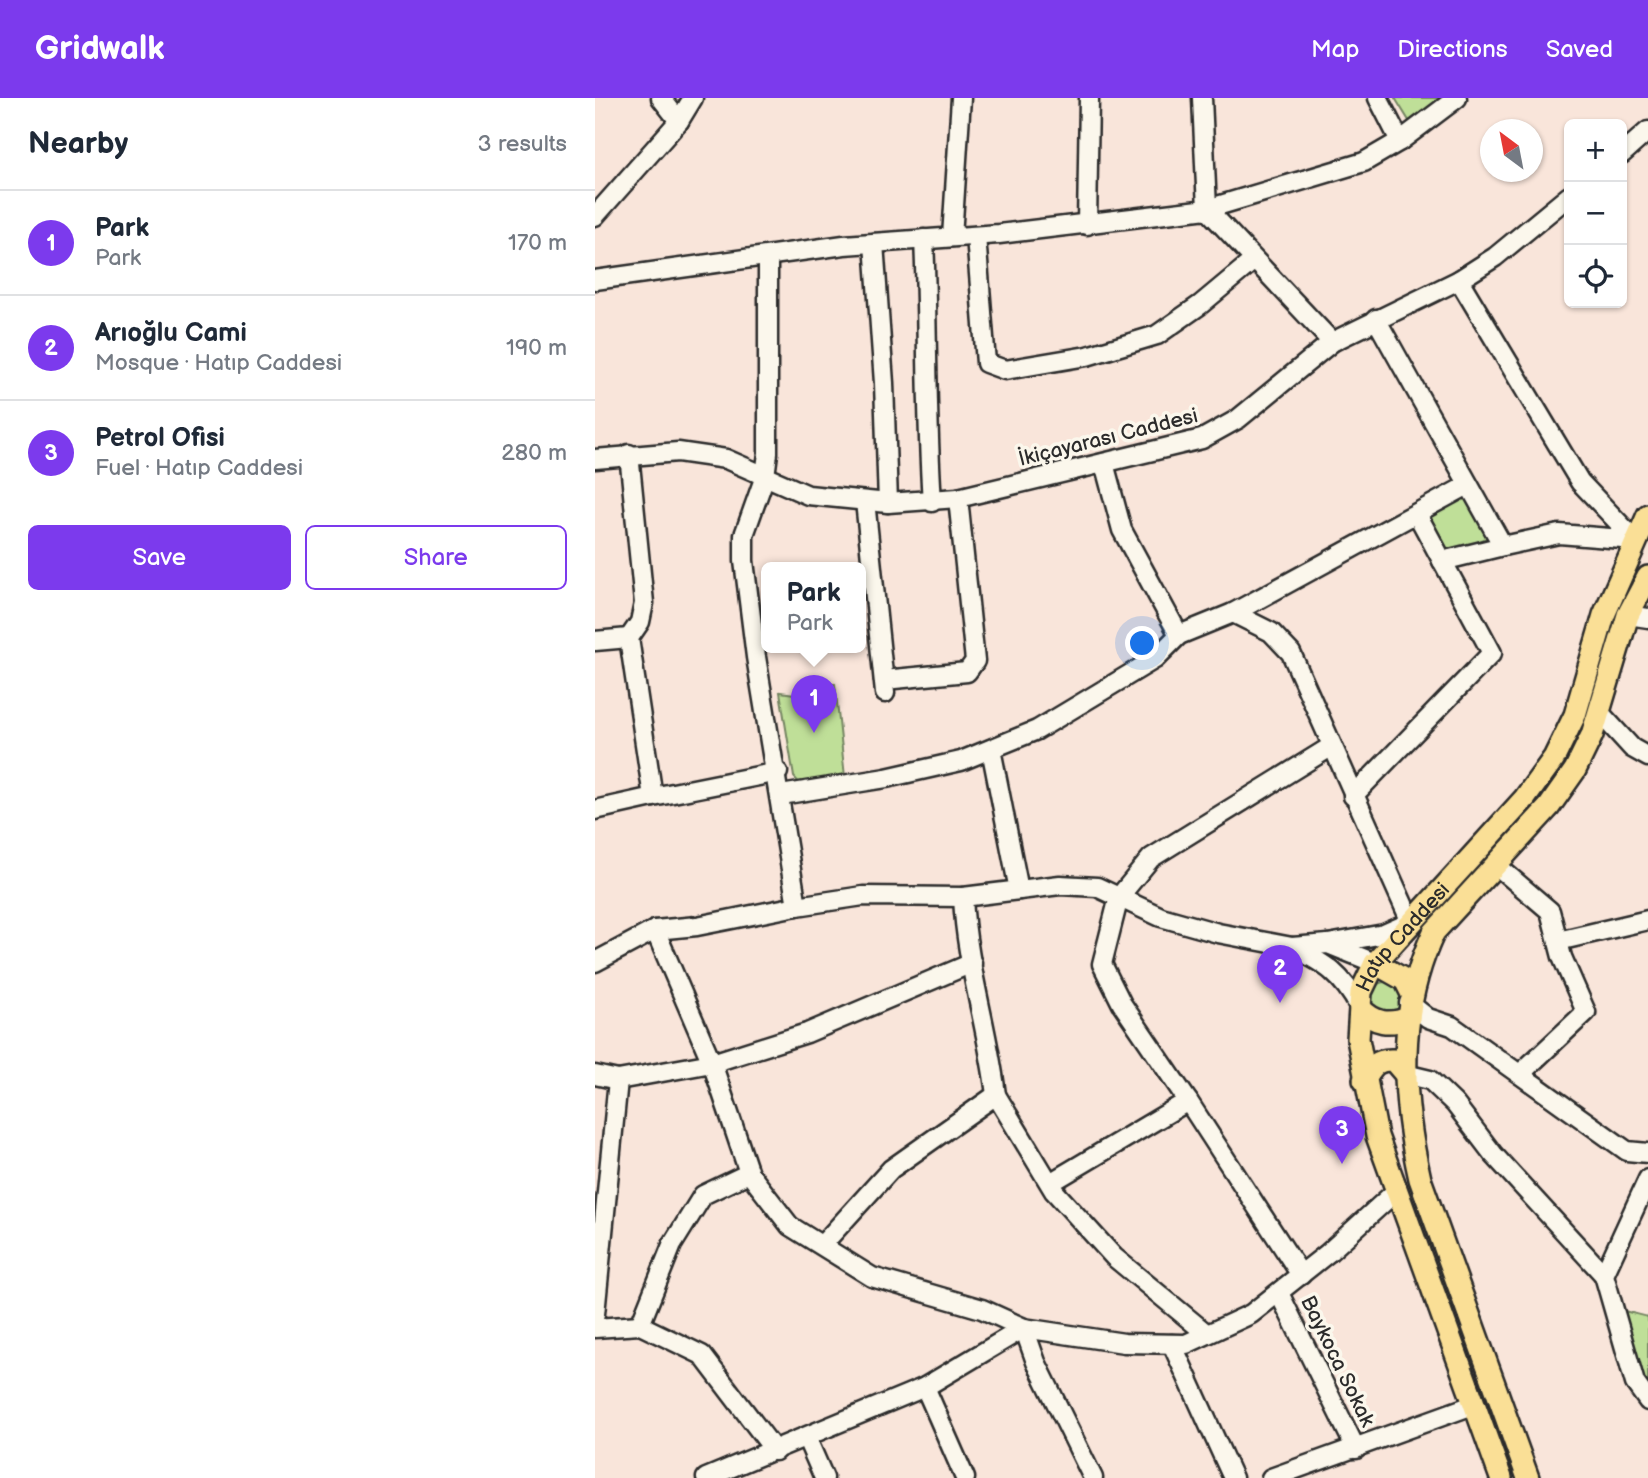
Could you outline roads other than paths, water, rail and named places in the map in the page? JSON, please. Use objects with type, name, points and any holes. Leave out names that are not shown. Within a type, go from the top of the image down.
[{"type":"main road","name":"Hatıp Caddesi","points":[[1501,1478],[1395,1192],[1377,1136],[1358,1039],[1361,992],[1375,963],[1525,798],[1554,758],[1575,715],[1604,615],[1648,515]]},
{"type":"main road","name":"Hatıp Caddesi","points":[[1528,1478],[1420,1179],[1409,1133],[1405,1073],[1410,1005],[1423,956],[1434,932],[1549,807],[1575,770],[1638,617],[1648,577]]},
{"type":"main road","points":[[1360,1008],[1375,1020],[1384,1023],[1410,1005],[1405,980],[1375,963]]},
{"type":"main road","points":[[1364,1080],[1373,1065],[1383,1059],[1393,1060],[1405,1073]]},
{"type":"street","points":[[661,98],[679,121]]},
{"type":"street","points":[[595,216],[679,121],[693,98]]},
{"type":"street","points":[[952,237],[961,98]]},
{"type":"street","points":[[1087,225],[1089,98]]},
{"type":"street","points":[[1202,98],[1207,209],[1332,342]]},
{"type":"street","points":[[1378,98],[1400,141]]},
{"type":"street","points":[[595,281],[874,243],[1087,225],[1207,209],[1364,162],[1400,141],[1457,98]]},
{"type":"street","points":[[1634,147],[1648,131]]},
{"type":"street","name":"İkiçayarası Caddesi","points":[[595,459],[629,454],[678,452],[726,460],[808,495],[888,503],[932,502],[1202,439],[1238,419],[1332,342],[1459,280],[1495,257],[1564,200]]},
{"type":"street","points":[[976,236],[986,363],[1005,370],[1087,356],[1157,335],[1200,305],[1254,260]]},
{"type":"street","points":[[924,239],[927,418],[932,502]]},
{"type":"street","points":[[874,243],[888,503]]},
{"type":"street","points":[[768,257],[768,453],[765,476],[744,535],[744,561],[756,657],[778,772],[797,906]]},
{"type":"street","points":[[1459,280],[1580,482],[1635,540]]},
{"type":"street","points":[[1376,319],[1503,546]]},
{"type":"street","points":[[629,454],[644,603],[640,622],[629,638],[653,797]]},
{"type":"street","points":[[1104,463],[1122,530],[1179,635]]},
{"type":"street","points":[[781,795],[886,778],[961,761],[1037,730],[1155,659],[1179,635],[1233,613],[1468,485]]},
{"type":"street","points":[[865,501],[885,687],[967,671],[975,661],[958,498]]},
{"type":"street","points":[[1353,796],[1492,653],[1417,514]]},
{"type":"street","points":[[1442,561],[1559,534],[1635,540]]},
{"type":"street","points":[[1233,613],[1271,632],[1291,653],[1411,922],[1384,934],[1292,947]]},
{"type":"street","points":[[595,641],[629,638]]},
{"type":"street","points":[[1599,713],[1623,735],[1632,748],[1648,757]]},
{"type":"street","points":[[1301,1275],[1122,1004],[1102,964],[1119,897],[1151,858],[1332,746]]},
{"type":"street","points":[[991,749],[1019,890]]},
{"type":"street","points":[[595,810],[778,772]]},
{"type":"street","points":[[1496,865],[1550,911],[1558,941],[1585,1012],[1520,1074]]},
{"type":"street","points":[[595,962],[655,930],[697,926],[863,896],[963,897],[1060,885],[1097,887],[1161,917],[1218,933],[1292,947],[1323,962],[1346,982],[1360,1008]]},
{"type":"street","points":[[963,897],[964,928],[991,1049],[996,1095],[1049,1183],[1114,1257],[1207,1334]]},
{"type":"street","points":[[1558,941],[1648,920]]},
{"type":"street","points":[[655,930],[712,1063],[749,1173],[790,1226],[872,1277],[982,1309],[1024,1328],[1124,1343],[1186,1344],[1251,1314],[1301,1275],[1395,1192]]},
{"type":"street","points":[[1328,944],[1375,963]]},
{"type":"street","points":[[595,1075],[618,1080],[712,1063],[807,1033],[972,963]]},
{"type":"street","points":[[1410,1005],[1428,1018],[1452,1026],[1627,1151],[1648,1153]]},
{"type":"street","points":[[1405,1073],[1430,1080],[1455,1104],[1493,1154],[1604,1275],[1635,1383],[1648,1401]]},
{"type":"street","points":[[595,1314],[618,1080]]},
{"type":"street","points":[[822,1245],[891,1169],[996,1095]]},
{"type":"street","points":[[1049,1183],[1188,1101]]},
{"type":"street","points":[[640,1325],[673,1245],[703,1195],[749,1173]]},
{"type":"street","points":[[1604,1275],[1648,1179]]},
{"type":"street","name":"Baykoca Sokak","points":[[1279,1293],[1356,1449]]},
{"type":"street","points":[[595,1328],[640,1325],[702,1355],[775,1451]]},
{"type":"street","points":[[706,1478],[807,1439],[925,1387],[1024,1328]]},
{"type":"street","points":[[1024,1328],[1035,1362],[1093,1478]]},
{"type":"street","points":[[1172,1344],[1233,1478]]},
{"type":"street","points":[[925,1387],[965,1478]]},
{"type":"street","points":[[1271,1478],[1473,1405]]},
{"type":"street","points":[[807,1439],[824,1478]]},
{"type":"place","name":"Park","points":[[814,733]]},
{"type":"place","name":"Arıoğlu Cami","points":[[1280,1003]]},
{"type":"place","name":"Petrol Ofisi","points":[[1342,1164]]}]
